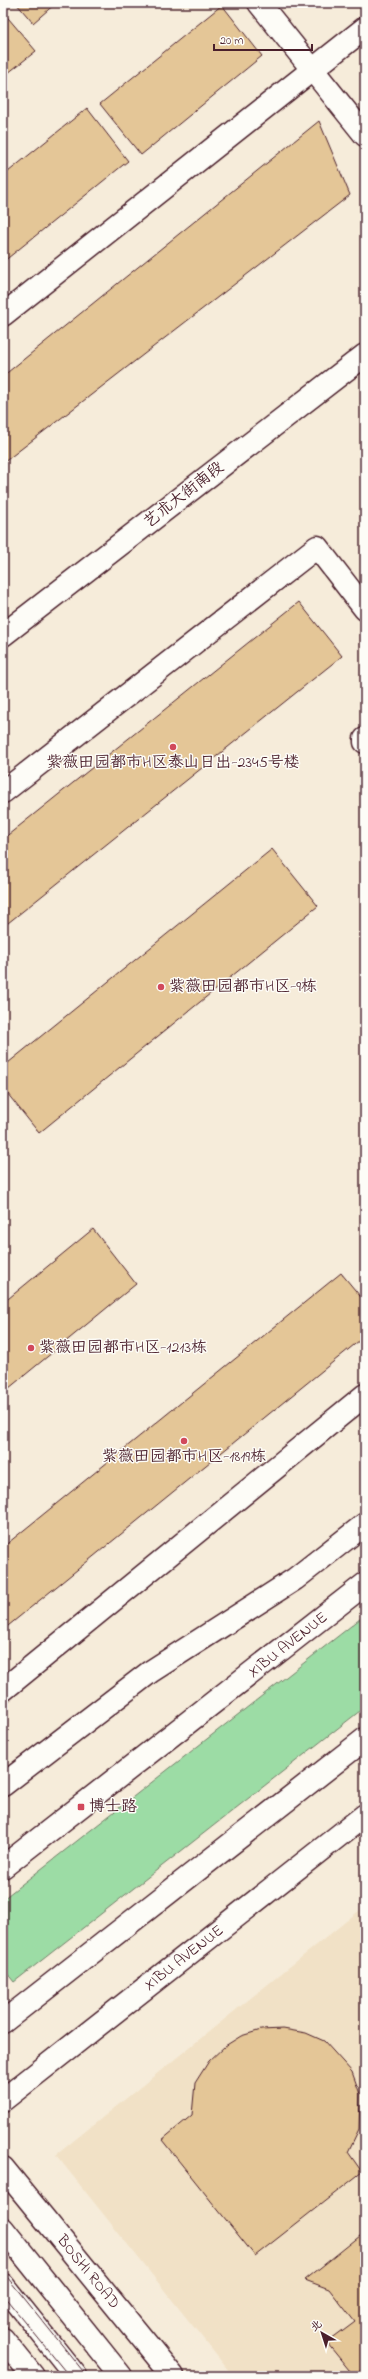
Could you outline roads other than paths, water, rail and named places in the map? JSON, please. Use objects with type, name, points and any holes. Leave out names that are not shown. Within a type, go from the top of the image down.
[{"type":"street","points":[[258,3],[314,70],[365,135]]},
{"type":"street","points":[[3,315],[314,70],[365,28]]},
{"type":"street","name":"艺术大街南段","points":[[3,635],[365,355]]},
{"type":"street","points":[[3,792],[317,546],[365,609]]},
{"type":"street","points":[[3,1690],[365,1394]]},
{"type":"street","points":[[3,1785],[150,1672],[295,1579],[365,1524]]},
{"type":"street","name":"XIBU AVENUE","points":[[3,1867],[365,1584]]},
{"type":"street","points":[[3,2022],[365,1739]]},
{"type":"street","name":"XIBU AVENUE","points":[[3,2100],[365,1815]]},
{"type":"street","name":"BOSHI ROAD","points":[[3,2168],[173,2376]]},
{"type":"street","points":[[3,2229],[121,2376]]},
{"type":"street","points":[[3,2285],[76,2376]]},
{"type":"street","points":[[3,2339],[33,2376]]},
{"type":"tram line","points":[[3,2272],[87,2376]]},
{"type":"tram line","points":[[3,2295],[69,2376]]},
{"type":"place","name":"紫薇田园都市H区泰山日出-2345号楼","points":[[173,747]]},
{"type":"place","name":"紫薇田园都市H区-9栋","points":[[161,987]]},
{"type":"place","name":"紫薇田园都市H区-1213栋","points":[[31,1348]]},
{"type":"place","name":"紫薇田园都市H区-1819栋","points":[[184,1441]]},
{"type":"place","name":"博士路","points":[[81,1807]]}]
